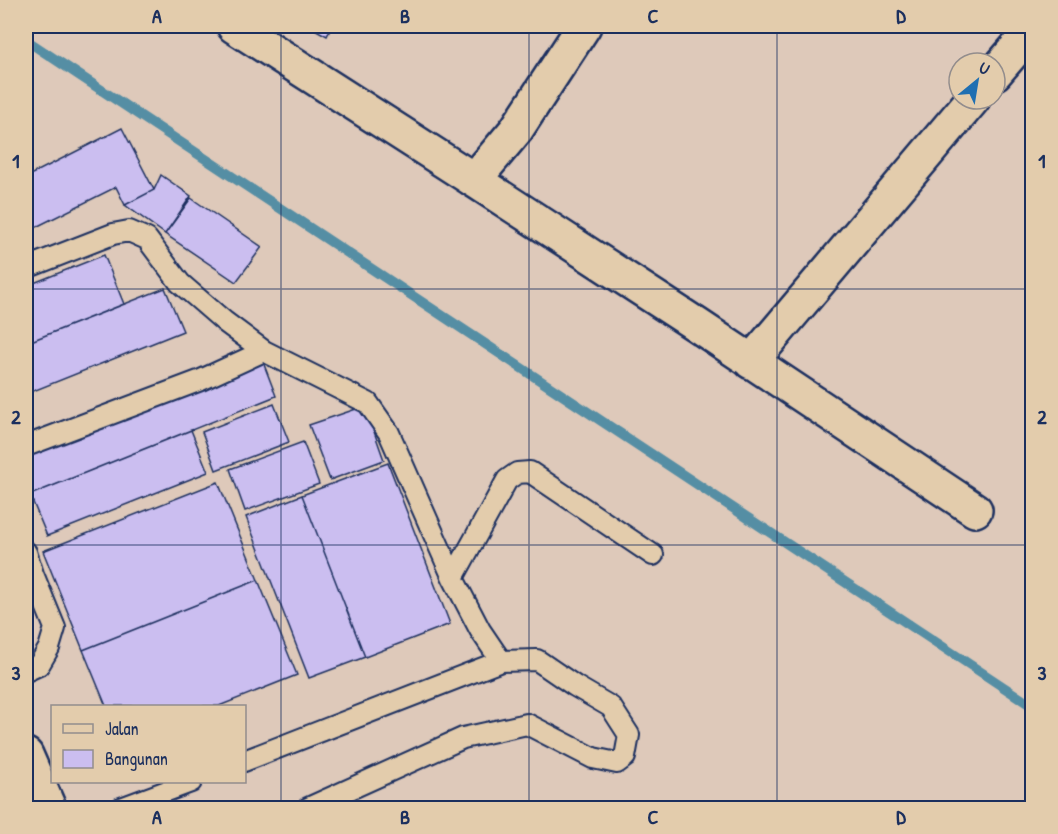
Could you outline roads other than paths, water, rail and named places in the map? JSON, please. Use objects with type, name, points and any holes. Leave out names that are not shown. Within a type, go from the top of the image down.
[{"type":"street","points":[[234,26],[474,180],[975,510]]},
{"type":"street","points":[[474,180],[516,130],[584,26]]},
{"type":"street","points":[[1007,59],[1032,33]]},
{"type":"street","points":[[751,362],[963,111]]},
{"type":"street","points":[[26,755],[50,808]]},
{"type":"lane","points":[[26,268],[113,234],[129,231],[147,239],[180,283],[225,322],[264,351],[368,403],[389,433],[453,578],[480,630],[501,661]]},
{"type":"lane","points":[[26,446],[201,380],[264,351]]},
{"type":"lane","points":[[453,578],[507,480],[517,473],[530,472],[653,555]]},
{"type":"lane","points":[[26,552],[55,628],[49,648],[39,665],[26,671]]},
{"type":"lane","points":[[246,760],[501,661],[537,660],[611,707],[629,735],[625,757],[617,763],[593,758],[527,724],[463,738],[308,808]]},
{"type":"lane","points":[[121,808],[187,783]]},
{"type":"waterway","points":[[26,40],[1032,706]]}]
